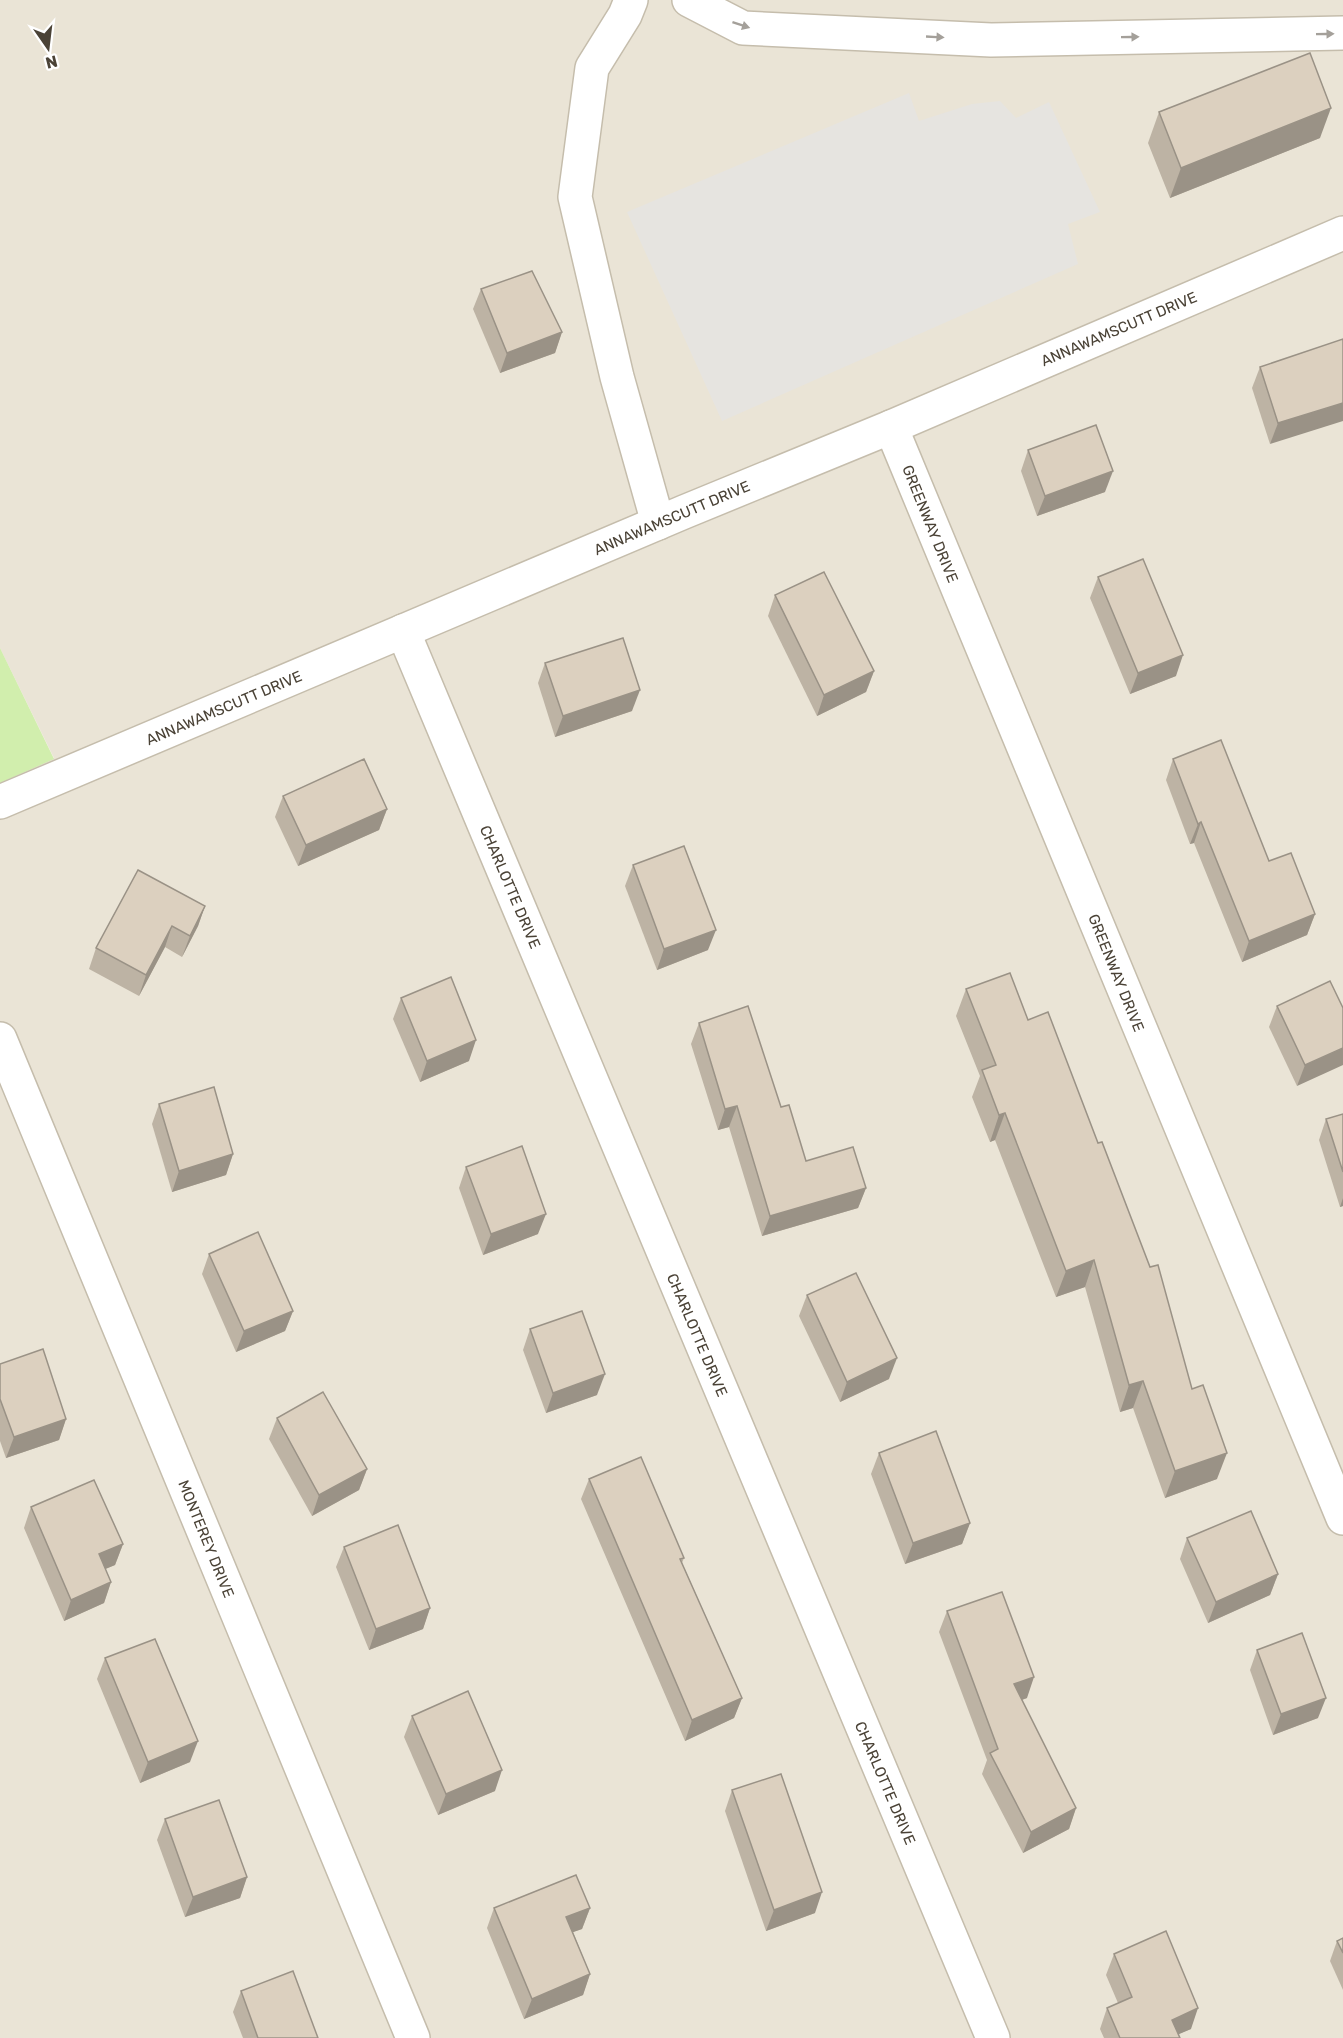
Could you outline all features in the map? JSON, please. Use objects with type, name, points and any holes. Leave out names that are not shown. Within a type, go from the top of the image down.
[{"type":"street","points":[[631,0],[625,15],[592,68],[575,197],[617,377],[658,523]]},
{"type":"street","points":[[688,0],[743,28],[991,40],[1343,33]]},
{"type":"street","name":"ANNAWAMSCUTT DRIVE","points":[[0,802],[658,523],[891,427],[1343,233]]},
{"type":"street","name":"GREENWAY DRIVE","points":[[891,427],[1343,1518]]},
{"type":"street","name":"CHARLOTTE DRIVE","points":[[403,632],[993,2038]]},
{"type":"street","name":"MONTEREY DRIVE","points":[[0,1039],[413,2038]]},
{"type":"shaded area","points":[[0,0],[1343,0],[1343,2038],[0,2038],[0,783],[54,758],[0,648]]},
{"type":"shaded area","points":[[909,93],[919,121],[972,104],[1000,101],[1016,118],[1049,102],[1100,212],[1068,224],[1078,264],[722,421],[627,212]]},
{"type":"green space","points":[[0,648],[54,759],[0,783]]},
{"type":"building","points":[[1310,53],[1331,108],[1181,168],[1159,112]]},
{"type":"building","points":[[532,271],[562,332],[507,353],[481,289]]},
{"type":"building","points":[[1343,339],[1343,403],[1278,423],[1260,367]]},
{"type":"building","points":[[1096,425],[1113,471],[1045,496],[1028,450]]},
{"type":"building","points":[[1143,559],[1183,655],[1138,673],[1098,577]]},
{"type":"building","points":[[824,572],[874,671],[824,695],[775,595]]},
{"type":"building","points":[[623,638],[640,690],[563,716],[545,663]]},
{"type":"building","points":[[1221,740],[1269,861],[1291,853],[1315,914],[1249,941],[1201,822],[1198,824],[1173,759]]},
{"type":"building","points":[[364,759],[387,809],[306,845],[283,796]]},
{"type":"building","points":[[684,846],[716,930],[664,949],[633,865]]},
{"type":"building","points":[[138,870],[205,906],[190,936],[172,926],[146,975],[96,948]]},
{"type":"building","points":[[1010,973],[1028,1020],[1048,1012],[1098,1143],[1102,1142],[1150,1267],[1158,1265],[1192,1389],[1203,1385],[1227,1453],[1175,1471],[1143,1381],[1129,1385],[1094,1260],[1066,1271],[1005,1113],[999,1115],[982,1070],[996,1065],[966,989]]},
{"type":"building","points":[[451,977],[476,1040],[427,1061],[401,998]]},
{"type":"building","points":[[1330,981],[1343,1008],[1343,1048],[1305,1065],[1277,1006]]},
{"type":"building","points":[[748,1006],[781,1107],[789,1105],[806,1161],[853,1147],[866,1188],[770,1216],[737,1106],[725,1109],[699,1023]]},
{"type":"building","points":[[214,1087],[233,1154],[179,1171],[159,1104]]},
{"type":"building","points":[[1343,1114],[1343,1172],[1326,1119]]},
{"type":"building","points":[[522,1146],[546,1214],[491,1234],[466,1167]]},
{"type":"building","points":[[258,1232],[293,1311],[244,1331],[209,1254]]},
{"type":"building","points":[[856,1273],[897,1358],[847,1382],[807,1295]]},
{"type":"building","points":[[582,1311],[605,1374],[553,1393],[530,1329]]},
{"type":"building","points":[[43,1349],[66,1419],[14,1437],[0,1399],[0,1364]]},
{"type":"building","points":[[323,1392],[367,1469],[319,1495],[277,1418]]},
{"type":"building","points":[[936,1431],[970,1523],[913,1543],[879,1453]]},
{"type":"building","points":[[641,1457],[684,1558],[680,1559],[742,1698],[692,1720],[589,1479]]},
{"type":"building","points":[[94,1480],[123,1544],[99,1554],[111,1582],[71,1600],[31,1507]]},
{"type":"building","points":[[1251,1511],[1278,1574],[1216,1602],[1187,1538]]},
{"type":"building","points":[[398,1525],[430,1608],[376,1629],[344,1547]]},
{"type":"building","points":[[1002,1592],[1034,1677],[1014,1684],[1076,1808],[1031,1832],[990,1753],[998,1749],[947,1611]]},
{"type":"building","points":[[1302,1633],[1326,1698],[1281,1714],[1257,1650]]},
{"type":"building","points":[[155,1639],[198,1741],[148,1762],[105,1658]]},
{"type":"building","points":[[468,1691],[502,1770],[446,1794],[412,1716]]},
{"type":"building","points":[[781,1774],[822,1892],[774,1910],[732,1790]]},
{"type":"building","points":[[219,1800],[247,1877],[193,1897],[165,1819]]},
{"type":"building","points":[[576,1875],[590,1908],[566,1917],[590,1974],[532,1999],[494,1908]]},
{"type":"building","points":[[1166,1931],[1198,2008],[1172,2020],[1180,2038],[1120,2038],[1107,2008],[1132,1997],[1114,1954]]},
{"type":"building","points":[[1343,1938],[1343,1953],[1337,1941]]},
{"type":"building","points":[[293,1971],[318,2038],[258,2038],[241,1991]]}]
